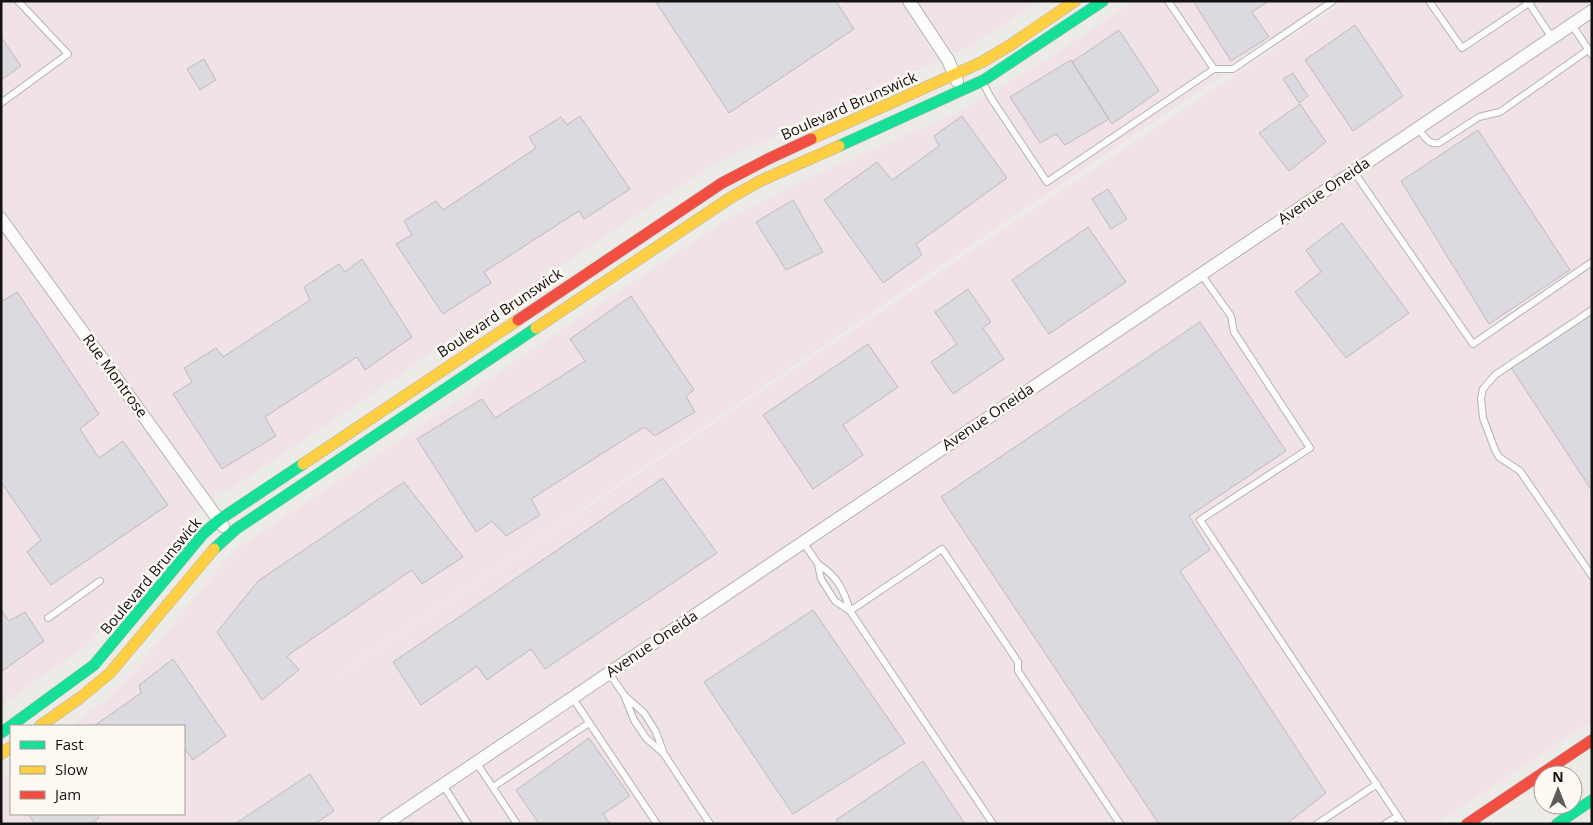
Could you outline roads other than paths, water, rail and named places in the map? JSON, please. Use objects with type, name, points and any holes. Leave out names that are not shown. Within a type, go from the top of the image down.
[{"type":"main road","name":"Boulevard Brunswick","points":[[12,725],[94,665],[203,534],[219,520],[722,183],[768,159],[954,75],[996,54],[1074,1]]},
{"type":"main road","name":"Boulevard Brunswick","points":[[41,725],[81,697],[110,673],[204,559],[230,534],[637,258],[730,198],[760,181],[982,81],[1103,1]]},
{"type":"main road","points":[[1467,824],[1592,740]]},
{"type":"main road","points":[[1557,824],[1592,800]]},
{"type":"street","points":[[909,1],[945,56],[961,90]]},
{"type":"street","name":"Avenue Oneida","points":[[385,824],[1592,12]]},
{"type":"street","name":"Rue Montrose","points":[[1,218],[230,534]]},
{"type":"lane","points":[[1,103],[68,54],[18,1]]},
{"type":"lane","points":[[1168,1],[1214,69]]},
{"type":"lane","points":[[982,81],[991,98],[1047,182],[1214,69],[1233,69],[1333,1]]},
{"type":"lane","points":[[1429,1],[1462,48],[1529,2],[1552,38]]},
{"type":"lane","points":[[1418,128],[1429,142],[1439,143],[1479,117],[1500,112],[1590,53],[1572,25]]},
{"type":"lane","points":[[1354,172],[1473,344],[1592,262]]},
{"type":"lane","points":[[1202,274],[1231,316],[1234,332],[1310,448],[1200,520],[1403,824]]},
{"type":"lane","points":[[1592,310],[1495,375],[1483,389],[1481,408],[1489,436],[1499,457],[1520,471],[1592,576]]},
{"type":"lane","points":[[803,542],[818,564],[821,579],[835,601],[850,611]]},
{"type":"lane","points":[[850,611],[942,549],[1018,662],[1018,671],[1120,824]]},
{"type":"lane","points":[[818,564],[831,572],[845,593],[850,611],[993,824]]},
{"type":"lane","points":[[48,618],[100,581]]},
{"type":"lane","points":[[609,673],[624,695],[644,714],[656,732],[664,754],[710,824]]},
{"type":"lane","points":[[624,695],[639,728],[646,738],[664,754]]},
{"type":"lane","points":[[572,698],[657,824]]},
{"type":"lane","points":[[493,787],[590,723]]},
{"type":"lane","points":[[476,762],[517,824]]},
{"type":"lane","points":[[1318,824],[1377,784]]},
{"type":"lane","points":[[442,785],[468,824]]},
{"type":"lane","points":[[1385,824],[1398,816]]}]
